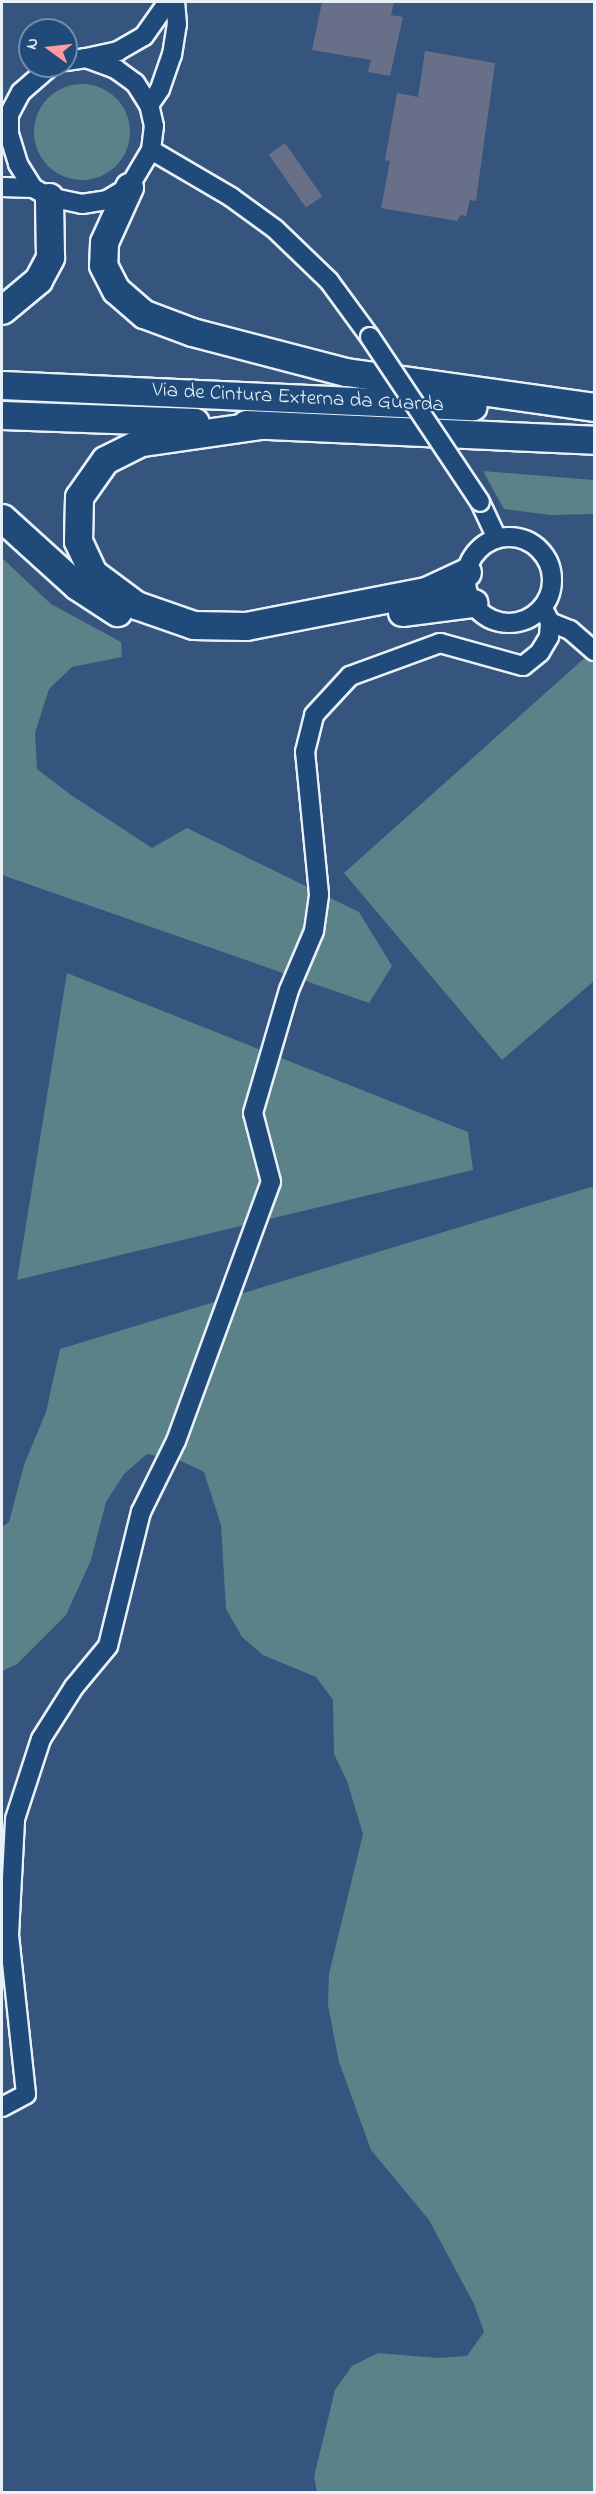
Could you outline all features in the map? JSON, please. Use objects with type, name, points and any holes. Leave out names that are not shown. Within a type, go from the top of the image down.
[{"type":"highway","points":[[129,187],[104,242],[103,265],[116,290],[144,314],[192,332],[346,372],[594,407]]},
{"type":"highway","points":[[2,310],[38,280],[50,257],[41,192]]},
{"type":"highway","name":"Via de Cintura Externa da Guarda","points":[[2,384],[594,411]]},
{"type":"highway","name":"Via de Cintura Externa da Guarda","points":[[2,415],[261,424],[594,440]]},
{"type":"highway","points":[[261,424],[141,442],[105,460],[79,497],[78,541],[93,573],[136,605],[184,621],[246,626],[426,591],[466,572]]},
{"type":"highway","points":[[2,518],[77,586],[127,619],[192,641],[243,642],[431,607],[473,603]]},
{"type":"street","points":[[78,59],[118,51],[144,36],[168,2]]},
{"type":"street","points":[[149,105],[160,89],[172,55],[177,24],[175,2]]},
{"type":"street","points":[[2,187],[41,192],[82,204],[107,200],[129,187],[151,150],[154,126],[149,105],[135,83],[116,69],[86,58]]},
{"type":"street","points":[[37,78],[21,92],[9,115],[5,140],[18,164],[41,192]]},
{"type":"street","points":[[151,150],[231,197],[276,229],[329,281],[370,337],[480,502],[497,538]]},
{"type":"street","points":[[2,2107],[26,2094],[9,1935],[15,1819],[41,1739],[74,1687],[108,1646],[141,1512],[176,1441],[271,1182],[253,1113],[289,990],[314,931],[320,894],[305,752],[314,715],[350,676],[440,643],[523,666],[540,652],[549,636],[546,615],[553,582],[546,556],[525,539],[497,538],[477,551],[466,572],[473,603],[482,613],[506,623],[546,615],[570,630],[594,651]]},
{"type":"green space","points":[[82,84],[100,88],[116,98],[126,114],[130,132],[126,150],[116,166],[100,176],[82,180],[64,176],[48,166],[38,150],[34,132],[38,114],[48,98],[64,88]]},
{"type":"green space","points":[[483,471],[594,480],[594,514],[550,515],[504,509]]},
{"type":"green space","points":[[2,558],[51,604],[121,642],[122,657],[72,667],[49,689],[35,733],[37,769],[71,795],[152,848],[187,828],[359,912],[392,966],[369,1003],[2,875]]},
{"type":"green space","points":[[589,654],[594,661],[594,981],[502,1060],[344,873]]},
{"type":"green space","points":[[67,973],[468,1132],[473,1170],[17,1280]]},
{"type":"green space","points":[[591,1187],[594,1188],[594,2492],[317,2492],[314,2477],[335,2390],[352,2366],[378,2353],[438,2358],[467,2356],[484,2332],[474,2304],[429,2220],[371,2150],[339,2062],[328,2005],[329,1974],[363,1834],[347,1781],[334,1754],[333,1700],[316,1677],[263,1655],[242,1637],[226,1609],[221,1525],[204,1472],[179,1460],[147,1454],[124,1474],[106,1502],[91,1560],[66,1615],[17,1664],[2,1671],[2,1527],[9,1522],[24,1465],[46,1412],[60,1349]]},
{"type":"building","points":[[322,2],[394,2],[391,15],[403,17],[390,76],[368,72],[371,60],[312,50]]},
{"type":"building","points":[[425,51],[495,63],[476,201],[470,200],[466,216],[461,215],[457,221],[381,208],[390,161],[385,160],[397,93],[418,97]]},
{"type":"building","points":[[285,143],[322,196],[306,208],[269,154]]}]
